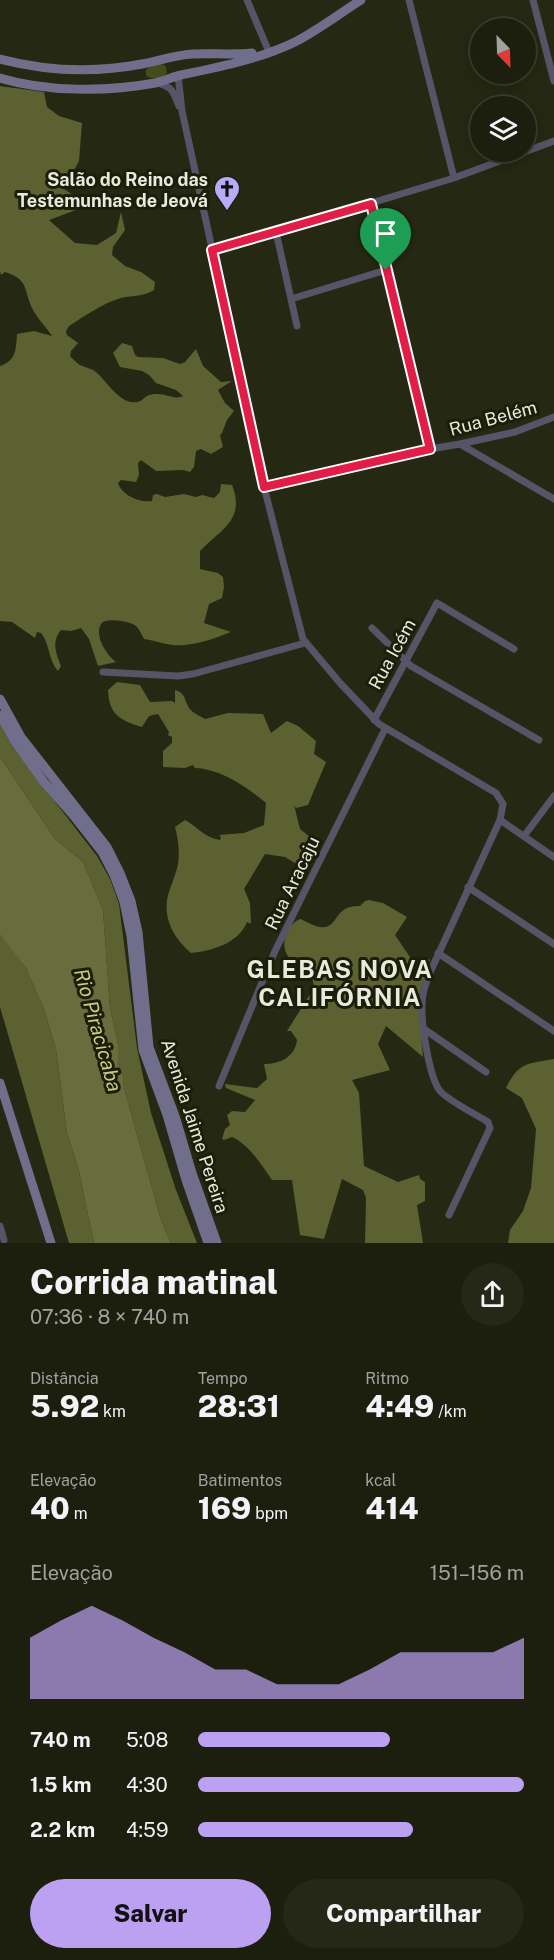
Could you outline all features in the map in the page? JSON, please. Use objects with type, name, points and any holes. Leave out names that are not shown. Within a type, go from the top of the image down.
[{"type":"main road","points":[[0,78],[30,84],[78,88],[107,88],[155,82],[269,52],[296,41],[361,0]]},
{"type":"main road","points":[[0,59],[72,69],[101,70],[192,54],[269,52]]},
{"type":"main road","points":[[168,58],[178,75]]},
{"type":"main road","points":[[140,64],[137,73],[139,79],[155,82]]},
{"type":"main road","name":"Avenida Jaime Pereira","points":[[0,699],[21,737],[106,848],[120,873],[131,901],[138,932],[149,1047],[175,1116],[217,1243]]},
{"type":"main road","name":"Avenida Jaime Pereira","points":[[0,716],[15,742],[44,782],[74,814],[102,852],[121,893],[131,936],[143,1050],[167,1115],[208,1243]]},
{"type":"main road","points":[[0,1083],[4,1104],[51,1243]]},
{"type":"street","points":[[247,0],[269,52]]},
{"type":"street","points":[[409,0],[454,178]]},
{"type":"street","points":[[533,0],[554,81]]},
{"type":"street","points":[[178,75],[182,111],[212,250],[264,487],[300,632],[305,643],[374,720],[385,729],[496,793],[502,804],[500,820],[438,953],[425,984],[421,1003],[433,1077],[440,1091],[488,1122],[490,1128],[449,1215]]},
{"type":"street","points":[[155,82],[172,90],[182,111]]},
{"type":"street","points":[[212,250],[454,178],[554,141]]},
{"type":"street","points":[[371,204],[430,449]]},
{"type":"street","points":[[276,232],[297,326]]},
{"type":"street","points":[[291,299],[386,270]]},
{"type":"street","name":"Rua Belém","points":[[264,487],[515,432],[554,417]]},
{"type":"street","points":[[460,444],[554,499]]},
{"type":"street","name":"Rua Icém","points":[[374,720],[437,603],[514,649]]},
{"type":"street","points":[[372,628],[411,666],[538,740]]},
{"type":"street","points":[[103,672],[178,676],[193,674],[305,643]]},
{"type":"street","name":"Rua Aracaju","points":[[219,1086],[275,951],[385,729]]},
{"type":"street","points":[[524,836],[554,796]]},
{"type":"street","points":[[500,820],[554,857]]},
{"type":"street","points":[[468,887],[554,944]]},
{"type":"street","points":[[438,953],[554,1030]]},
{"type":"street","points":[[424,1029],[486,1072]]},
{"type":"street","points":[[0,1226],[4,1240]]},
{"type":"shaded area","points":[[159,63],[166,66],[167,73],[163,77],[146,76],[146,69]]},
{"type":"shaded area","points":[[0,86],[44,92],[47,107],[59,116],[82,123],[79,161],[64,189],[75,196],[108,198],[49,220],[75,243],[97,245],[116,233],[121,212],[125,230],[113,247],[112,255],[125,266],[141,272],[155,282],[154,290],[142,295],[114,300],[69,326],[66,331],[67,335],[78,343],[70,356],[80,365],[93,370],[118,395],[130,402],[140,401],[152,394],[183,396],[176,390],[156,383],[142,371],[120,367],[113,353],[122,343],[132,346],[138,357],[163,358],[180,364],[185,362],[196,349],[203,366],[221,382],[232,381],[218,390],[225,403],[234,411],[220,435],[223,447],[211,454],[201,449],[196,451],[194,467],[190,472],[156,471],[141,460],[138,463],[139,475],[136,482],[121,480],[118,483],[127,494],[147,501],[152,501],[153,495],[157,494],[165,497],[184,494],[214,498],[220,492],[221,484],[232,485],[236,507],[233,516],[223,530],[200,551],[200,569],[218,573],[223,577],[224,587],[222,598],[209,604],[204,623],[231,632],[195,644],[172,645],[144,639],[137,627],[130,623],[103,622],[99,629],[100,640],[105,650],[116,662],[98,666],[89,639],[81,628],[71,631],[61,630],[55,643],[61,666],[58,671],[52,662],[41,633],[37,632],[35,638],[12,622],[0,621],[0,366],[12,358],[17,334],[34,331],[52,336],[34,312],[22,282],[5,272],[1,275],[0,271]]},
{"type":"shaded area","points":[[117,682],[140,685],[150,702],[172,701],[175,703],[175,690],[179,691],[192,711],[205,719],[228,713],[263,714],[271,733],[287,721],[298,726],[316,741],[314,754],[326,762],[308,805],[296,808],[294,805],[300,829],[310,837],[313,849],[298,865],[285,857],[265,854],[244,889],[250,903],[251,924],[247,922],[238,935],[224,945],[191,953],[180,942],[169,923],[167,900],[179,859],[175,827],[185,820],[206,835],[220,840],[219,835],[244,833],[264,825],[266,803],[224,775],[195,768],[193,765],[185,768],[163,767],[163,751],[172,743],[172,737],[168,735],[169,732],[158,714],[149,716],[142,727],[127,722],[117,715],[110,705],[108,690]]},
{"type":"shaded area","points":[[0,724],[12,746],[97,856],[110,879],[119,904],[137,1048],[151,1113],[176,1190],[197,1243],[171,1243],[161,1220],[118,1063],[118,1044],[110,1008],[103,910],[83,862],[55,839],[0,757]]},
{"type":"shaded area","points":[[369,900],[383,903],[407,917],[395,935],[412,960],[421,962],[430,959],[418,999],[423,1057],[386,1026],[378,1044],[390,1070],[352,1080],[359,1093],[364,1166],[398,1182],[419,1175],[420,1179],[425,1182],[425,1201],[417,1205],[423,1243],[365,1243],[366,1198],[363,1190],[342,1179],[324,1239],[300,1235],[292,1180],[272,1180],[244,1145],[232,1137],[222,1139],[225,1129],[230,1125],[227,1115],[232,1111],[245,1112],[255,1100],[226,1088],[225,1084],[257,1088],[267,1079],[264,1064],[281,1061],[290,1055],[296,1046],[297,1040],[291,1031],[287,1031],[314,988],[308,971],[292,960],[285,951],[286,935],[292,924],[301,919],[314,926],[324,927],[330,925],[342,911],[349,907],[360,906]]},
{"type":"shaded area","points":[[0,932],[26,968],[44,1009],[56,1049],[67,1133],[78,1167],[94,1243],[69,1243],[0,1007]]},
{"type":"shaded area","points":[[554,1059],[554,1243],[508,1243],[510,1230],[523,1211],[531,1188],[536,1129],[522,1098],[506,1088],[520,1069],[537,1062]]},
{"type":"water","name":"Rio Piracicaba","points":[[0,757],[55,839],[83,862],[103,910],[110,1008],[118,1044],[118,1063],[161,1220],[171,1243],[94,1243],[78,1167],[67,1133],[56,1049],[44,1009],[26,968],[0,934]]},
{"type":"place","name":"Salão do Reino das Testemunhas de Jeová","points":[[227,212]]},
{"type":"district","name":"GLEBAS NOVA CALIFÓRNIA","points":[[340,983]]},
{"type":"route","points":[[371,204],[386,270],[430,449],[264,487],[212,250],[371,204]]}]
